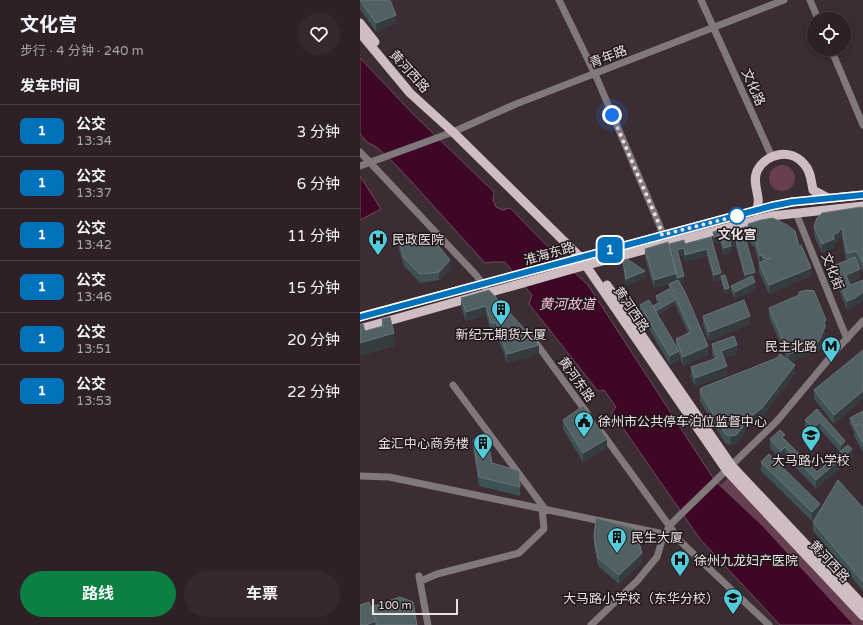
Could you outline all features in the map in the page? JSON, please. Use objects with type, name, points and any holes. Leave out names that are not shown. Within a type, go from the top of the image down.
[{"type":"main road","name":"黄河西路","points":[[360,23],[414,90],[586,260],[728,470],[863,616]]},
{"type":"main road","name":"黄河西路","points":[[360,33],[410,93],[455,131]]},
{"type":"main road","points":[[756,211],[759,204],[755,182],[757,172],[762,164],[778,155],[787,154],[796,157],[804,163],[809,171],[813,190],[828,198]]},
{"type":"main road","name":"淮海东路","points":[[360,317],[483,284],[508,283],[576,268],[586,260],[662,235],[792,202],[863,195]]},
{"type":"main road","name":"淮海东路","points":[[360,329],[488,292],[569,260],[586,260],[771,216],[863,206]]},
{"type":"main road","name":"黄河西路","points":[[728,470],[863,604]]},
{"type":"street","points":[[559,0],[594,74],[659,224],[662,235]]},
{"type":"street","name":"文化路","points":[[701,0],[772,157]]},
{"type":"street","name":"青年路","points":[[360,166],[455,131],[516,104],[784,0]]},
{"type":"street","points":[[810,0],[815,12]]},
{"type":"street","points":[[834,56],[863,125]]},
{"type":"street","points":[[360,152],[476,275],[495,299]]},
{"type":"street","name":"文化街","points":[[796,213],[847,339]]},
{"type":"street","points":[[591,625],[637,581],[657,557],[664,534],[672,525],[777,421],[863,321]]},
{"type":"street","name":"黄河东路","points":[[527,332],[592,420]]},
{"type":"street","points":[[428,625],[420,578],[519,553],[544,529],[544,509],[453,385]]},
{"type":"street","points":[[596,426],[672,525],[681,542],[769,625]]},
{"type":"street","points":[[360,476],[390,477],[664,534]]},
{"type":"shaded area","points":[[782,165],[791,169],[795,178],[791,187],[782,191],[773,187],[769,178],[773,169]]},
{"type":"shaded area","points":[[729,477],[863,619],[863,625],[854,625],[762,525],[720,486]]},
{"type":"water","name":"黄河故道","points":[[360,58],[413,114],[494,192],[493,200],[496,207],[503,210],[510,208],[588,285],[715,481],[762,525],[854,625],[780,625],[700,539],[612,412],[616,407],[604,390],[598,391],[529,304],[532,295],[505,262],[485,263],[399,168],[378,148],[367,142],[360,134]]},
{"type":"water","points":[[360,176],[381,209],[360,220]]},
{"type":"building","points":[[360,0],[390,0],[396,15],[376,23]]},
{"type":"building","points":[[861,207],[863,208],[863,263],[857,251],[847,253],[842,229],[839,229],[839,232],[833,235],[834,239],[822,244],[814,227],[817,218],[822,213]]},
{"type":"building","points":[[773,218],[795,231],[799,246],[801,245],[811,268],[769,285],[759,263],[770,258],[763,258],[762,255],[760,256],[748,224]]},
{"type":"building","points":[[748,226],[750,236],[745,237],[755,272],[745,275],[736,240],[730,241],[731,246],[724,248],[720,235],[714,237],[713,232],[723,229],[724,233]]},
{"type":"building","points":[[428,233],[450,260],[439,272],[420,274],[404,258],[399,241]]},
{"type":"building","points":[[711,237],[721,273],[714,275],[707,249],[685,255],[684,248],[677,250],[684,276],[677,278],[669,244],[684,240],[685,244]]},
{"type":"building","points":[[668,242],[677,273],[654,280],[645,249]]},
{"type":"building","points":[[855,257],[860,269],[846,275],[850,285],[863,280],[863,292],[855,298],[847,301],[833,266]]},
{"type":"building","points":[[627,259],[645,271],[626,279],[623,261]]},
{"type":"building","points":[[725,275],[729,288],[725,289],[721,276]]},
{"type":"building","points":[[752,276],[755,282],[735,292],[731,286]]},
{"type":"building","points":[[678,280],[685,292],[708,346],[683,357],[676,339],[691,332],[669,284]]},
{"type":"building","points":[[669,289],[675,300],[656,311],[653,306],[660,302],[656,296]]},
{"type":"building","name":"新纪元期货大厦","points":[[489,290],[539,345],[507,354],[496,323],[491,323],[486,306],[466,312],[461,298]]},
{"type":"building","points":[[807,290],[814,291],[826,320],[824,321],[825,327],[819,341],[789,354],[769,308],[799,295],[799,292]]},
{"type":"building","points":[[649,300],[679,351],[670,356],[640,305]]},
{"type":"building","points":[[744,300],[750,316],[709,332],[703,316]]},
{"type":"building","points":[[390,317],[394,333],[360,343],[360,325],[363,324],[365,331],[384,326],[382,319]]},
{"type":"building","points":[[734,336],[737,345],[721,351],[727,366],[695,378],[691,367],[717,358],[712,344]]},
{"type":"building","points":[[863,350],[863,391],[834,415],[814,390]]},
{"type":"building","points":[[780,354],[795,365],[762,408],[745,421],[742,428],[736,435],[731,436],[725,434],[700,392],[701,388],[777,358]]},
{"type":"building","name":"徐州市公共停车泊位监督中心","points":[[583,406],[607,439],[583,453],[563,420]]},
{"type":"building","points":[[817,409],[845,441],[841,445],[820,422],[813,428],[805,420]]},
{"type":"building","points":[[863,411],[863,421],[854,426],[850,418]]},
{"type":"building","points":[[863,423],[863,443],[854,427]]},
{"type":"building","points":[[780,430],[785,435],[782,437],[817,472],[848,445],[852,449],[816,480],[785,447],[781,451],[770,439]]},
{"type":"building","name":"金汇中心商务楼","points":[[487,437],[492,463],[519,471],[520,487],[479,477],[473,440]]},
{"type":"building","points":[[769,454],[820,504],[812,512],[761,462]]},
{"type":"building","points":[[838,480],[863,508],[863,582],[813,522]]},
{"type":"building","name":"民生大厦","points":[[596,518],[635,529],[642,553],[619,575],[598,558],[594,537]]},
{"type":"building","points":[[400,597],[413,602],[417,625],[376,625],[371,607]]},
{"type":"building","points":[[369,602],[376,621],[366,625],[360,625],[360,605]]},
{"type":"bus line","name":"1","points":[[360,317],[506,279],[580,257],[772,206],[792,202],[863,195]]},
{"type":"place","name":"文化宫","points":[[737,216]]},
{"type":"place","name":"民政医院","points":[[378,256]]},
{"type":"place","name":"新纪元期货大厦","points":[[501,326]]},
{"type":"place","name":"民主北路","points":[[831,363]]},
{"type":"place","name":"徐州市公共停车泊位监督中心","points":[[584,438]]},
{"type":"place","name":"大马路小学校","points":[[811,452]]},
{"type":"place","name":"金汇中心商务楼","points":[[483,460]]},
{"type":"place","name":"民生大厦","points":[[617,554]]},
{"type":"place","name":"徐州九龙妇产医院","points":[[680,577]]},
{"type":"place","name":"大马路小学校（东华分校）","points":[[733,615]]},
{"type":"route","points":[[612,115],[659,224],[662,235],[737,216]]}]
